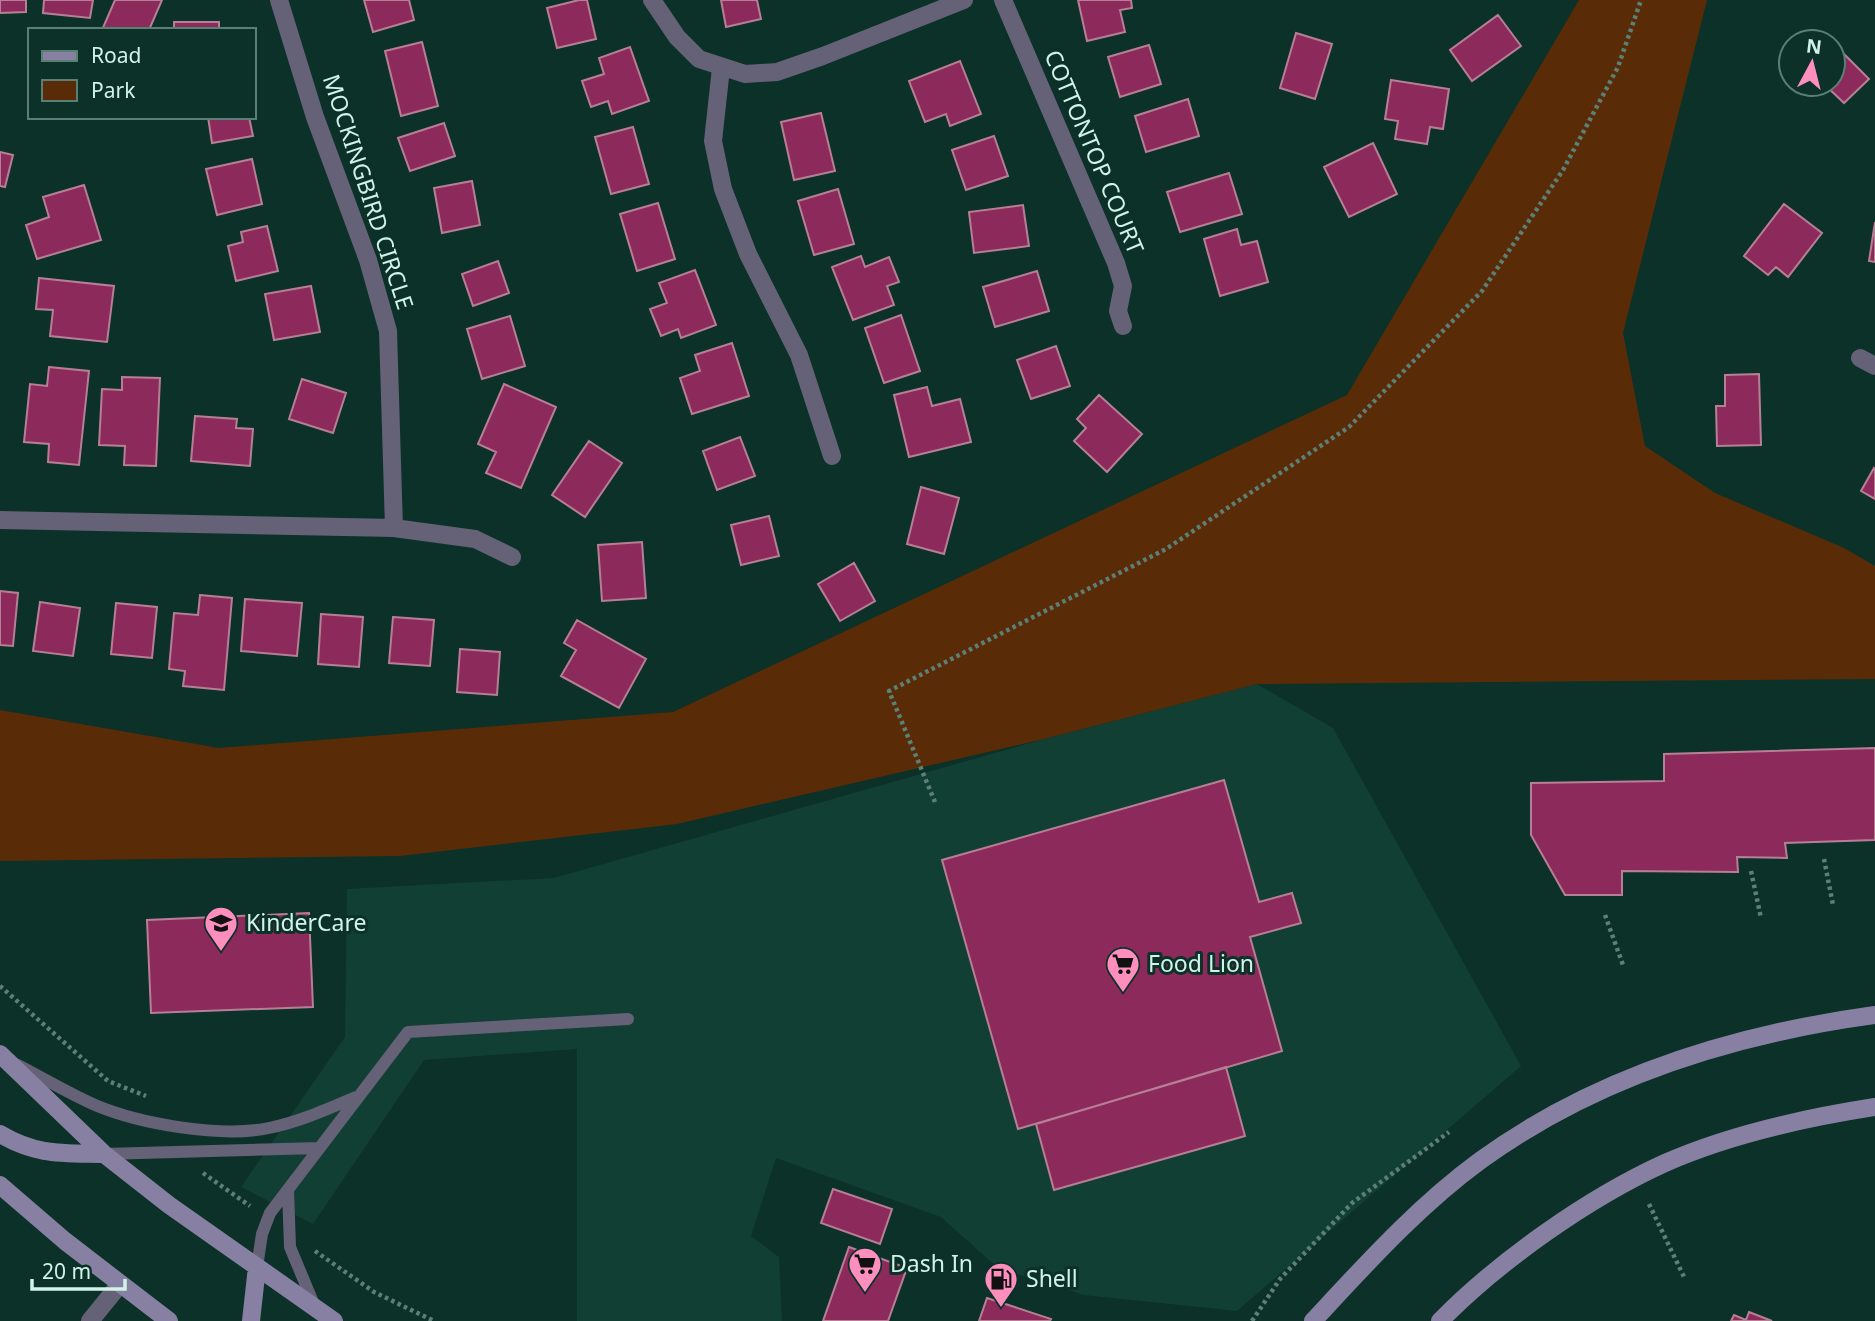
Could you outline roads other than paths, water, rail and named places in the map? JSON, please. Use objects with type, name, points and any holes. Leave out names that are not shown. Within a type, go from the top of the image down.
[{"type":"main road","points":[[1313,1321],[1410,1219],[1481,1160],[1534,1126],[1589,1097],[1688,1055],[1816,1023],[1875,1015]]},
{"type":"main road","points":[[3,1056],[104,1154],[334,1321]]},
{"type":"main road","points":[[1440,1321],[1467,1294],[1565,1220],[1665,1164],[1732,1139],[1807,1118],[1875,1107]]},
{"type":"main road","points":[[0,1134],[22,1147],[43,1153],[104,1154]]},
{"type":"main road","points":[[0,1185],[169,1321]]},
{"type":"main road","points":[[251,1321],[257,1267]]},
{"type":"street","name":"MOCKINGBIRD CIRCLE","points":[[279,0],[314,117],[368,260],[388,331],[394,528]]},
{"type":"street","points":[[652,0],[677,37],[699,59],[745,74],[777,72],[964,0]]},
{"type":"street","name":"COTTONTOP COURT","points":[[1003,0],[1116,263],[1123,286],[1118,311],[1123,326]]},
{"type":"street","points":[[721,68],[713,141],[720,180],[748,254],[799,355],[832,456]]},
{"type":"street","points":[[0,520],[394,528],[475,539],[512,557]]},
{"type":"street","points":[[90,1321],[120,1284]]},
{"type":"lane","points":[[257,1267],[262,1234],[270,1213],[408,1032],[628,1019]]},
{"type":"lane","points":[[3,1056],[96,1105],[188,1128],[234,1131],[268,1129],[303,1119],[356,1097]]},
{"type":"lane","points":[[104,1154],[319,1149]]},
{"type":"lane","points":[[288,1190],[290,1247],[316,1308]]},
{"type":"place","name":"KinderCare","points":[[221,953]]},
{"type":"place","name":"Food Lion","points":[[1123,994]]},
{"type":"place","name":"Dash In","points":[[865,1294]]},
{"type":"place","name":"Shell","points":[[1001,1309]]}]
